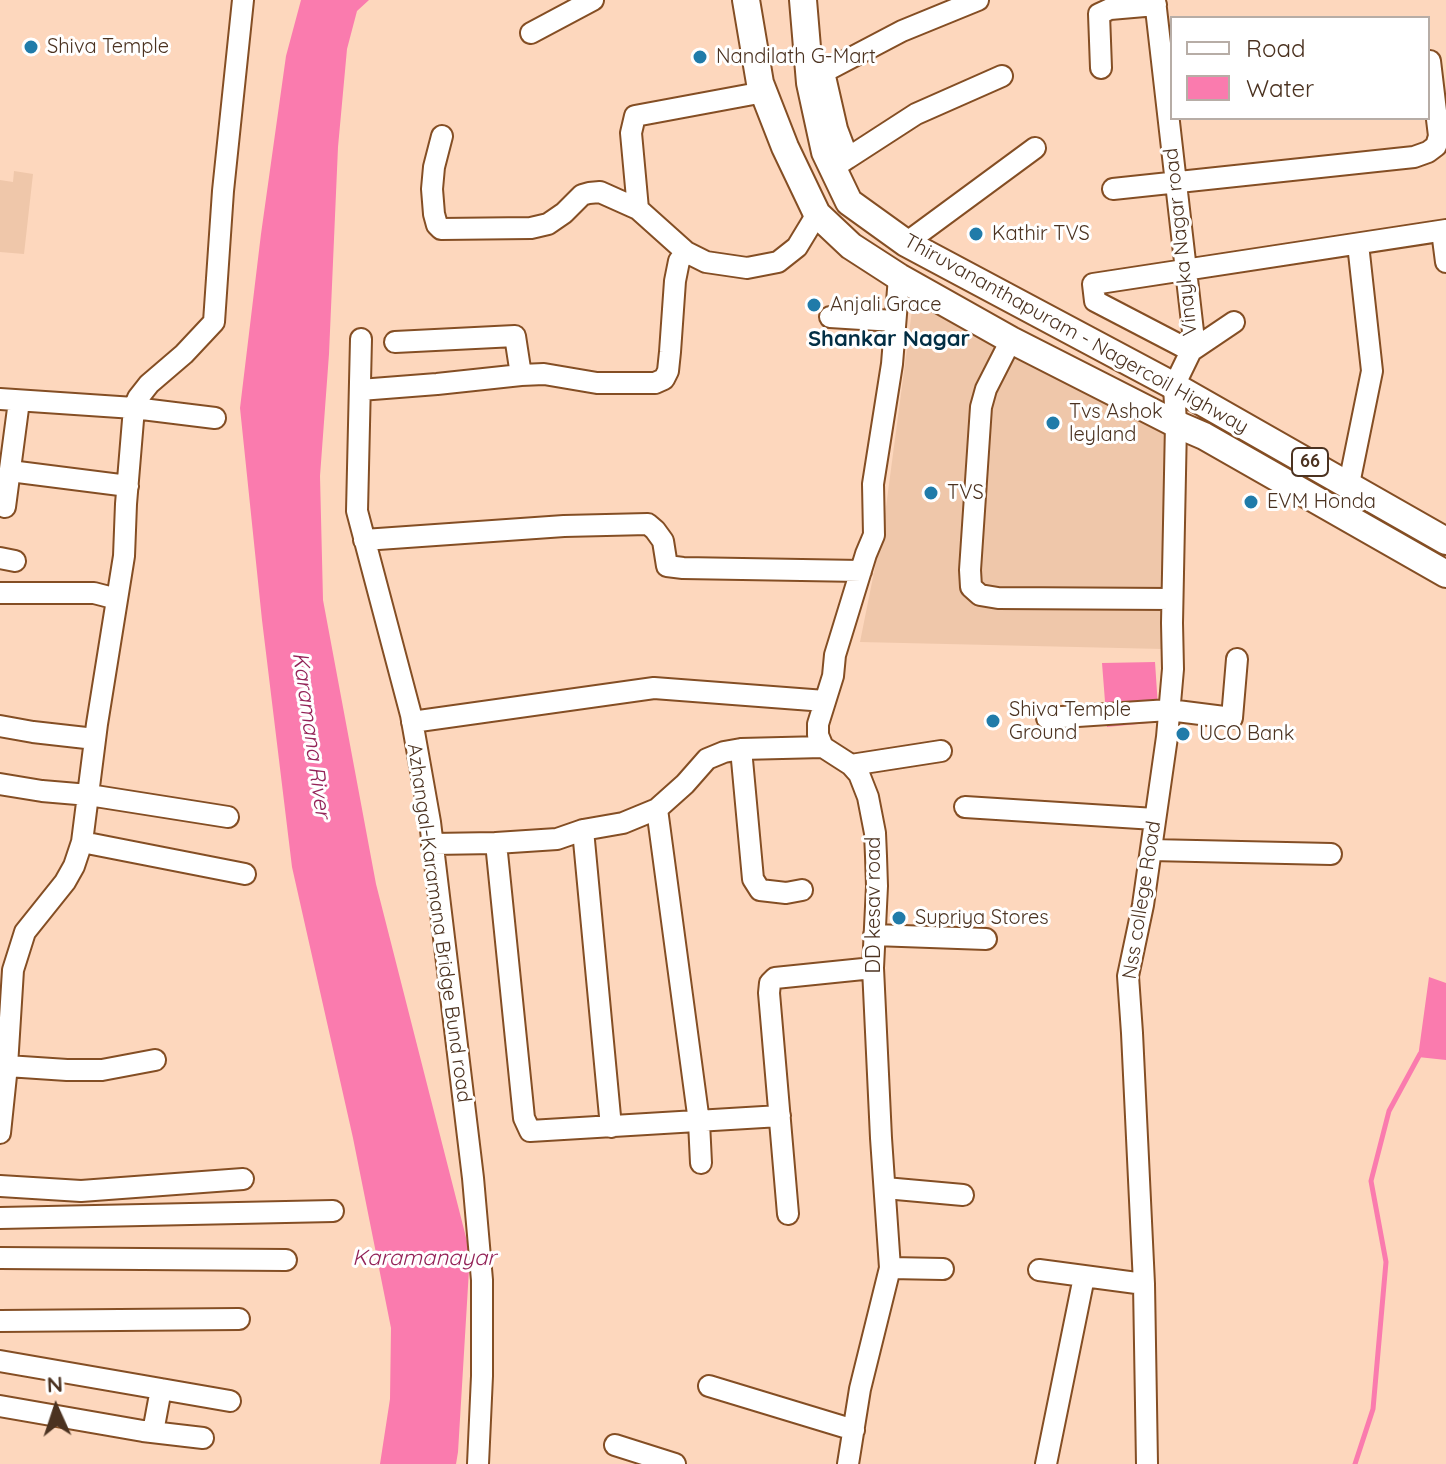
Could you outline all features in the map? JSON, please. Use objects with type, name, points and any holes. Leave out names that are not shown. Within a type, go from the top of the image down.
[{"type":"main road","name":"Thiruvananthapuram - Nagercoil Highway","points":[[746,0],[760,83],[785,147],[817,214],[851,246],[899,277],[1011,340],[1204,436],[1446,574]]},
{"type":"main road","name":"Thiruvananthapuram - Nagercoil Highway","points":[[803,0],[810,83],[825,152],[840,163],[849,202],[906,243],[1174,386],[1446,541]]},
{"type":"street","points":[[0,1133],[7,1066],[5,1007],[13,970],[25,932],[65,882],[82,842],[124,556],[134,408],[149,384],[184,354],[214,322],[223,191],[243,0]]},
{"type":"street","points":[[531,33],[593,0]]},
{"type":"street","points":[[978,0],[902,31],[824,72],[837,129],[840,163],[916,114],[1002,76]]},
{"type":"street","points":[[1101,68],[1099,14],[1110,9],[1155,2]]},
{"type":"street","name":"Vinayka Nagar road","points":[[1155,2],[1169,93]]},
{"type":"street","points":[[1113,189],[1414,157],[1428,152],[1436,146],[1439,136],[1435,61]]},
{"type":"street","points":[[638,209],[631,133],[635,116],[764,92]]},
{"type":"street","name":"Vinayka Nagar road","points":[[1171,120],[1194,340],[1174,386]]},
{"type":"street","points":[[442,136],[432,189],[434,214],[441,229],[531,228],[548,224],[582,195],[600,192],[638,209],[686,252],[706,262],[747,268],[778,262],[797,247],[817,214]]},
{"type":"street","points":[[906,243],[1035,148]]},
{"type":"street","points":[[1234,322],[1191,351],[1095,301],[1093,284],[1444,231],[1446,262]]},
{"type":"street","points":[[1349,484],[1372,371],[1358,244]]},
{"type":"street","points":[[360,390],[544,374],[597,383],[655,383],[664,379],[668,371],[675,281],[679,261],[686,252]]},
{"type":"street","points":[[823,747],[818,724],[833,676],[835,655],[874,535],[873,484],[892,364],[899,277]]},
{"type":"street","points":[[830,317],[894,321]]},
{"type":"street","points":[[395,342],[515,336],[521,375]]},
{"type":"street","name":"Azhangal-Karamana Bridge Bund road","points":[[361,339],[357,511],[412,722],[432,844],[479,1235],[482,1376],[478,1464]]},
{"type":"street","points":[[1011,340],[986,389],[981,407],[971,587],[980,595],[998,598],[1172,599]]},
{"type":"street","name":"Nss college Road","points":[[1147,1464],[1144,1284],[1128,976],[1143,905],[1173,669],[1174,386]]},
{"type":"street","points":[[5,507],[10,471],[9,400],[134,408],[215,418]]},
{"type":"street","points":[[10,471],[128,486]]},
{"type":"street","points":[[364,540],[564,526],[648,524],[663,541],[667,566],[861,571]]},
{"type":"street","points":[[0,593],[94,593],[117,599]]},
{"type":"street","points":[[1047,718],[1169,710],[1232,718],[1237,659]]},
{"type":"street","points":[[412,722],[654,688],[825,701]]},
{"type":"street","points":[[0,726],[95,739]]},
{"type":"street","points":[[432,844],[557,839],[583,830],[623,823],[657,809],[707,759],[724,752],[823,747],[851,765],[941,751]]},
{"type":"street","points":[[741,749],[753,879],[760,890],[786,893],[802,890]]},
{"type":"street","name":"DD kesav road","points":[[848,1464],[860,1389],[890,1268],[873,968],[877,886],[875,833],[868,797],[859,774],[851,765]]},
{"type":"street","points":[[0,784],[228,817]]},
{"type":"street","points":[[965,807],[1155,819]]},
{"type":"street","points":[[657,809],[699,1122],[701,1163]]},
{"type":"street","points":[[583,830],[611,1127]]},
{"type":"street","points":[[82,842],[245,874]]},
{"type":"street","points":[[496,843],[524,1118],[530,1131],[780,1116]]},
{"type":"street","points":[[1151,850],[1331,854]]},
{"type":"street","points":[[874,935],[986,939]]},
{"type":"street","points":[[788,1214],[770,983],[775,978],[873,968]]},
{"type":"street","points":[[7,1066],[102,1070],[155,1060]]},
{"type":"street","points":[[0,1186],[81,1191],[243,1179]]},
{"type":"street","points":[[885,1188],[963,1195]]},
{"type":"street","points":[[0,1218],[333,1211]]},
{"type":"street","points":[[0,1258],[286,1260]]},
{"type":"street","points":[[890,1268],[943,1269]]},
{"type":"street","points":[[1039,1270],[1144,1284]]},
{"type":"street","points":[[1046,1464],[1084,1277]]},
{"type":"street","points":[[0,1321],[239,1319]]},
{"type":"street","points":[[0,1361],[230,1401]]},
{"type":"street","points":[[709,1386],[854,1430]]},
{"type":"street","points":[[153,1432],[161,1389]]},
{"type":"street","points":[[0,1406],[203,1438]]},
{"type":"street","points":[[615,1445],[675,1464]]},
{"type":"shaded area","points":[[14,171],[33,174],[24,254],[0,252],[0,180],[13,182]]},
{"type":"shaded area","points":[[913,303],[1167,434],[1163,649],[860,642],[884,522]]},
{"type":"water","name":"Karamanayar","points":[[301,0],[369,0],[357,11],[347,49],[338,147],[320,476],[323,600],[376,884],[470,1253],[456,1464],[380,1464],[390,1399],[391,1328],[353,1138],[292,867],[262,620],[240,408],[286,56]]},
{"type":"water","points":[[1155,662],[1159,722],[1107,727],[1102,663]]},
{"type":"water","points":[[1429,977],[1446,983],[1446,1060],[1418,1057]]},
{"type":"waterway","points":[[1355,1464],[1373,1409],[1386,1262],[1371,1181],[1389,1111],[1420,1054]]},
{"type":"place","name":"Shiva Temple","points":[[31,47]]},
{"type":"place","name":"Nandilath G-Mart","points":[[700,57]]},
{"type":"place","name":"Kathir TVS","points":[[976,234]]},
{"type":"place","name":"Anjali Grace","points":[[814,305]]},
{"type":"place","name":"Tvs Ashok leyland","points":[[1053,423]]},
{"type":"place","name":"TVS","points":[[931,493]]},
{"type":"place","name":"EVM Honda","points":[[1251,502]]},
{"type":"place","name":"Shiva Temple Ground","points":[[993,721]]},
{"type":"place","name":"UCO Bank","points":[[1183,734]]},
{"type":"place","name":"Supriya Stores","points":[[899,918]]},
{"type":"district","name":"Shankar Nagar","points":[[889,339]]},
{"type":"water label","name":"Karamana River","points":[[311,735]]}]
